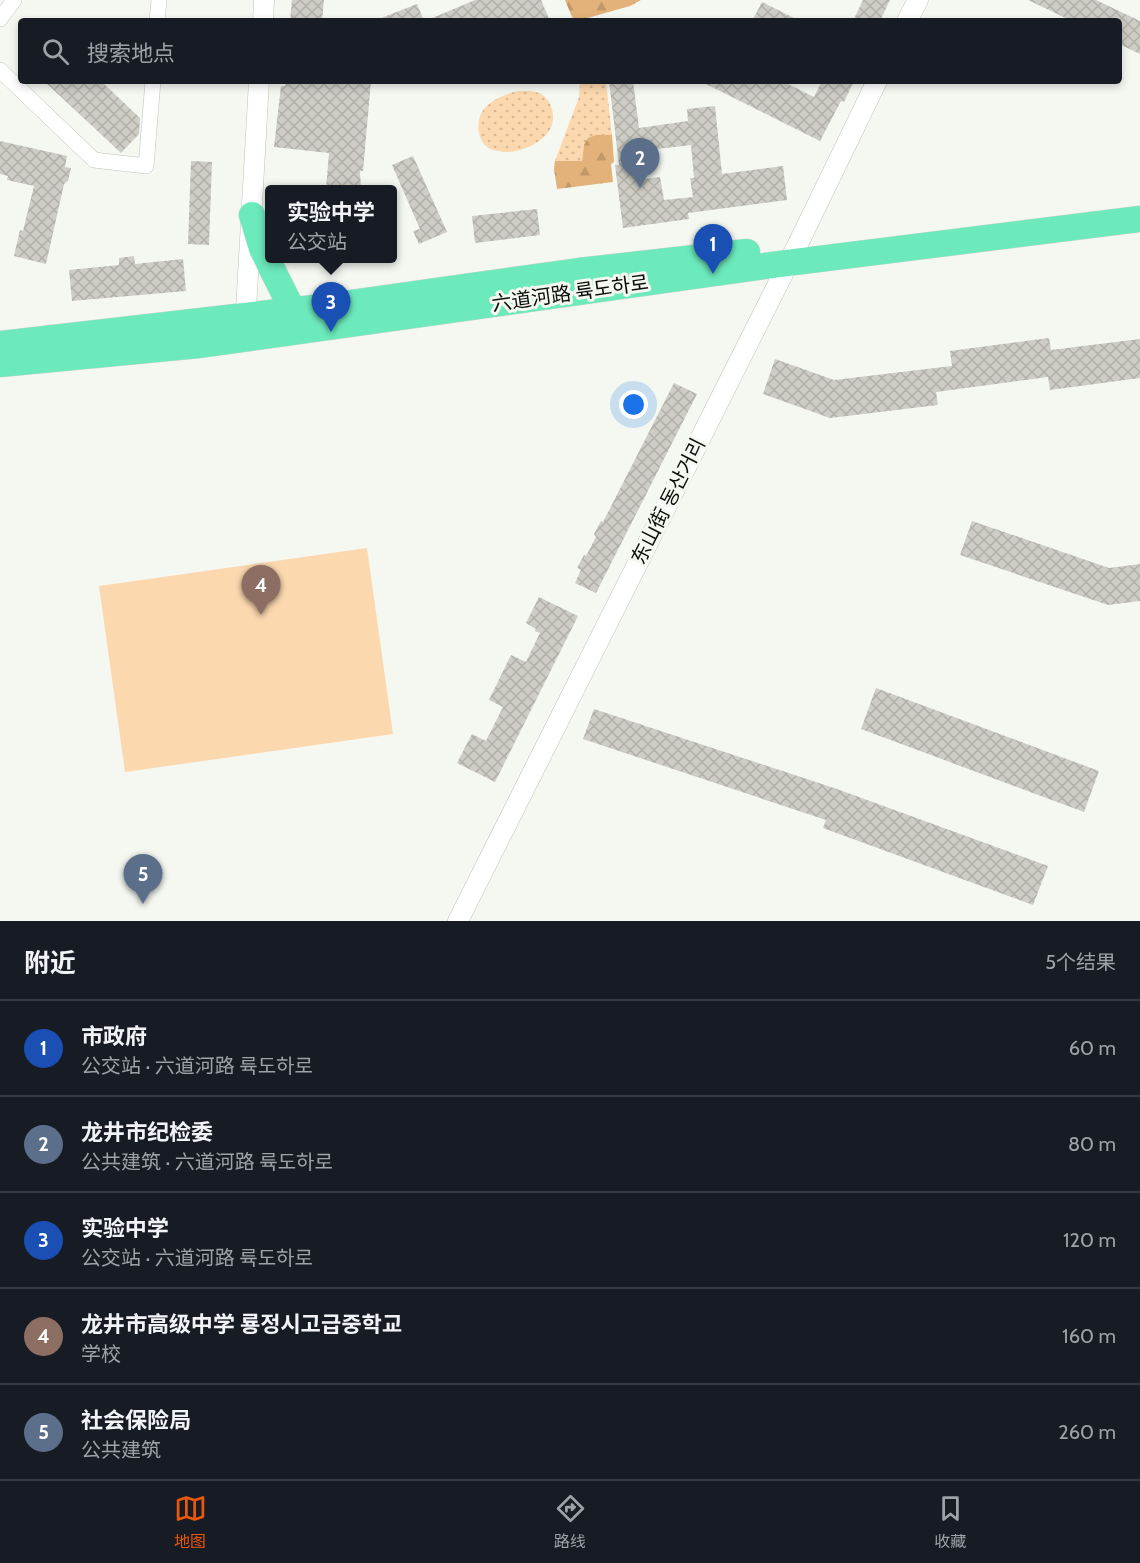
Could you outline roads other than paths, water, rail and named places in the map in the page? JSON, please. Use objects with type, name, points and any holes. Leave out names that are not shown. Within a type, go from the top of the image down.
[{"type":"highway","name":"六道河路 륙도하로","points":[[0,364],[245,328],[792,255],[1140,203]]},
{"type":"highway","points":[[252,214],[265,255]]},
{"type":"highway","name":"六道河路 륙도하로","points":[[0,344],[245,328],[293,311],[579,271],[792,255],[1140,219]]},
{"type":"highway","points":[[269,263],[293,311]]},
{"type":"street","points":[[0,19],[14,0]]},
{"type":"street","points":[[157,18],[159,0]]},
{"type":"street","points":[[263,18],[264,0]]},
{"type":"street","points":[[909,18],[918,0]]},
{"type":"street","points":[[0,70],[94,160],[146,166],[153,84]]},
{"type":"street","points":[[245,328],[259,84]]},
{"type":"street","name":"东山街 동산거리","points":[[458,921],[876,84]]},
{"type":"place","name":"龙井市纪检委","points":[[640,188]]},
{"type":"place","name":"市政府","points":[[713,274]]},
{"type":"place","name":"实验中学","points":[[331,332]]},
{"type":"place","name":"龙井市高级中学 룡정시고급중학교","points":[[261,615]]},
{"type":"place","name":"社会保险局","points":[[143,904]]}]
